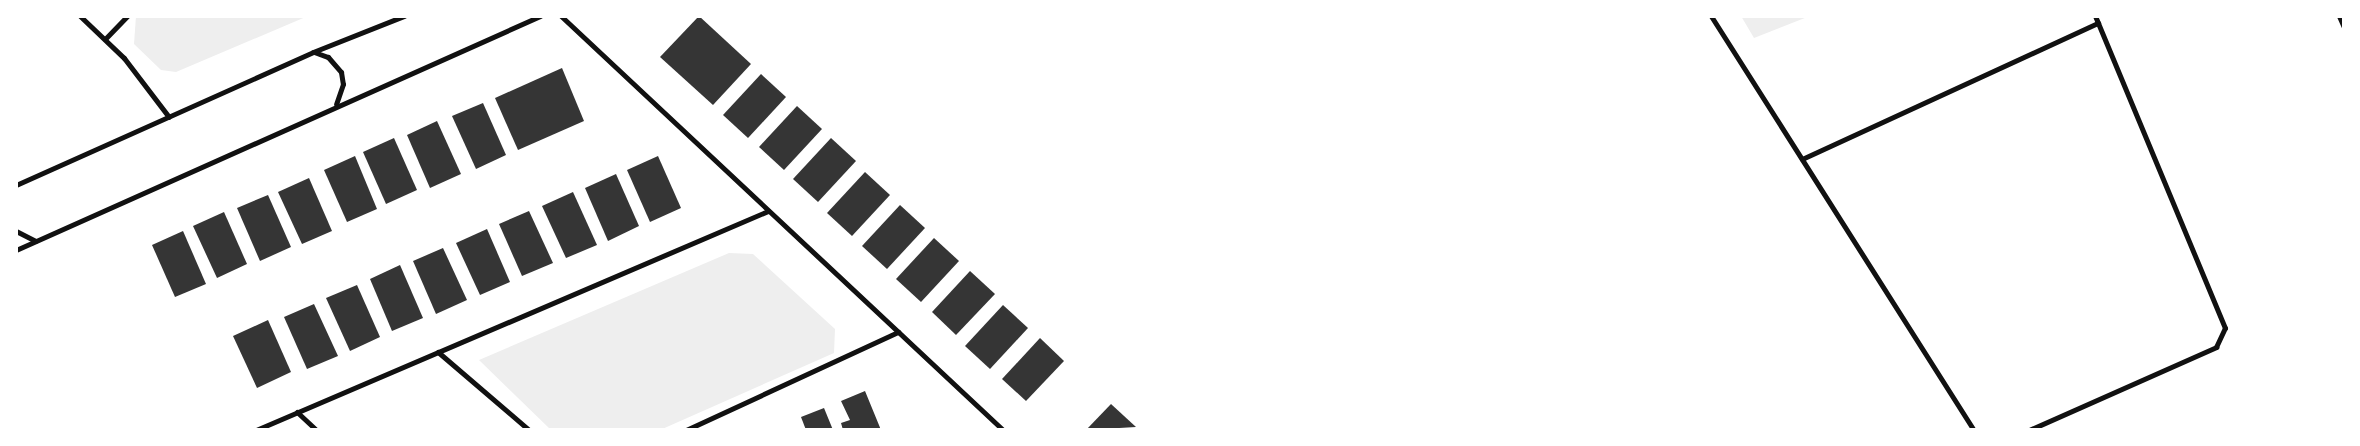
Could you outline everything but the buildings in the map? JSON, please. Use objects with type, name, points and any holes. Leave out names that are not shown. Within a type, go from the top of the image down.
[{"type":"street","points":[[80,16],[139,75],[169,117]]},
{"type":"street","points":[[105,39],[126,16]]},
{"type":"street","points":[[16,186],[313,52],[404,16]]},
{"type":"street","points":[[16,250],[336,104],[540,16]]},
{"type":"street","points":[[560,16],[1003,430]]},
{"type":"street","points":[[1711,16],[1974,430]]},
{"type":"street","points":[[2029,430],[2206,352],[2222,338],[2224,318],[2095,16]]},
{"type":"street","points":[[2339,16],[2344,27]]},
{"type":"street","points":[[1802,159],[2098,23]]},
{"type":"street","points":[[313,52],[328,57],[341,72],[343,84],[336,104]]},
{"type":"street","points":[[256,430],[768,211]]},
{"type":"street","points":[[16,231],[36,242]]},
{"type":"street","points":[[686,430],[898,332]]},
{"type":"street","points":[[438,352],[529,430]]},
{"type":"street","points":[[297,412],[316,430]]},
{"type":"shaded area","points":[[136,16],[308,16],[176,72],[161,70],[134,44]]},
{"type":"shaded area","points":[[1741,16],[1810,16],[1754,38]]},
{"type":"shaded area","points":[[729,253],[753,254],[835,329],[834,353],[660,430],[551,430],[479,360]]}]
